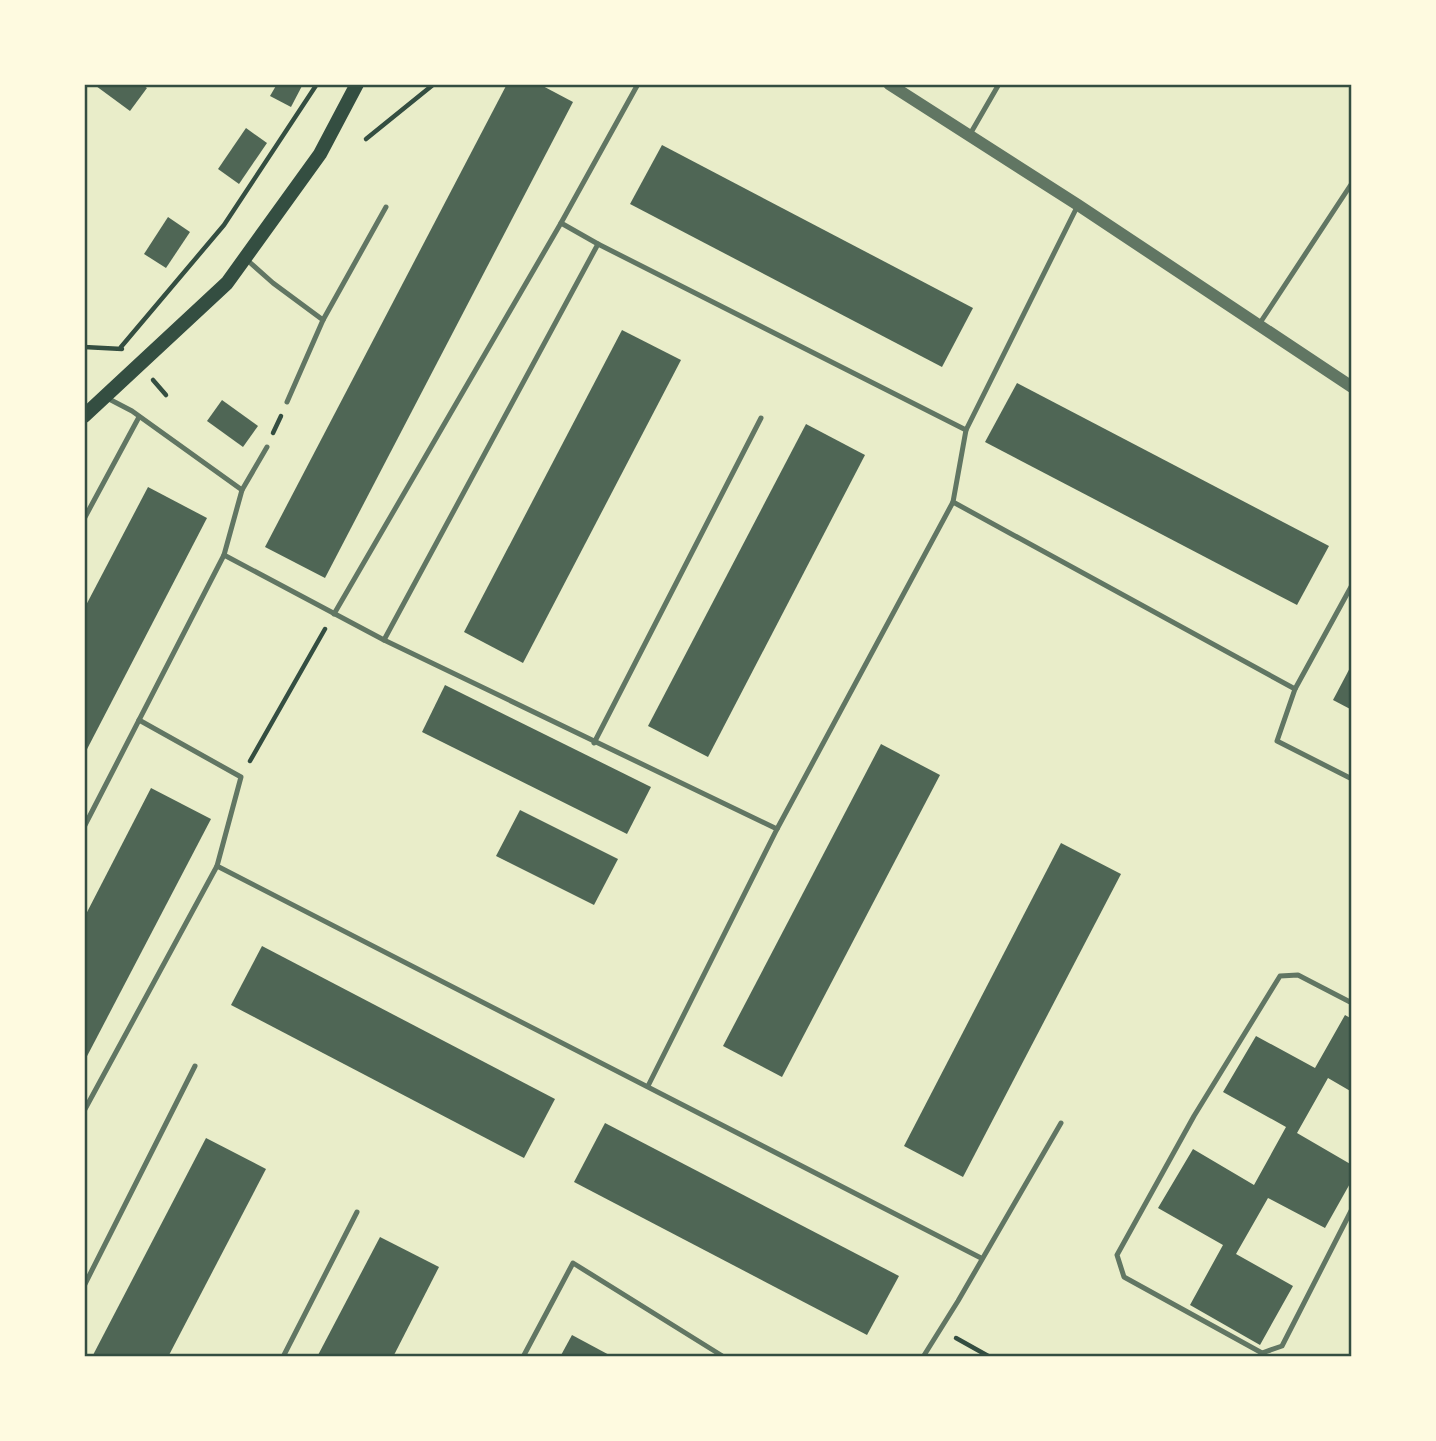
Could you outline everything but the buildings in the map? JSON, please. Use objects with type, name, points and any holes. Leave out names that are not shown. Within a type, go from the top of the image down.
[{"type":"main road","points":[[84,416],[227,283],[320,154],[357,84]]},
{"type":"street","points":[[889,84],[1352,387]]},
{"type":"lane","points":[[334,614],[561,223],[638,84]]},
{"type":"lane","points":[[969,136],[999,84]]},
{"type":"lane","points":[[1258,326],[1352,183]]},
{"type":"lane","points":[[648,1086],[777,830],[953,502],[966,430],[1077,205]]},
{"type":"lane","points":[[287,402],[323,320],[386,207]]},
{"type":"lane","points":[[561,223],[966,430]]},
{"type":"lane","points":[[384,640],[598,244]]},
{"type":"lane","points":[[245,258],[273,283],[323,320]]},
{"type":"lane","points":[[104,397],[139,417],[242,490]]},
{"type":"lane","points":[[84,519],[139,417]]},
{"type":"lane","points":[[594,743],[761,418]]},
{"type":"lane","points":[[84,827],[224,555],[242,490],[267,447]]},
{"type":"lane","points":[[953,502],[1295,689]]},
{"type":"lane","points":[[224,555],[384,640],[777,830]]},
{"type":"lane","points":[[1352,585],[1295,689],[1277,741],[1352,779]]},
{"type":"lane","points":[[84,1111],[217,866],[241,778],[139,720]]},
{"type":"lane","points":[[217,866],[981,1258]]},
{"type":"lane","points":[[1352,1003],[1298,975],[1280,976],[1194,1116],[1117,1255],[1124,1277],[1262,1353],[1282,1346],[1352,1209]]},
{"type":"lane","points":[[84,1286],[195,1066]]},
{"type":"lane","points":[[923,1357],[1061,1123]]},
{"type":"lane","points":[[283,1357],[357,1212]]},
{"type":"lane","points":[[523,1357],[573,1263],[724,1357]]},
{"type":"path","points":[[120,348],[224,225],[317,84]]},
{"type":"path","points":[[366,139],[434,84]]},
{"type":"path","points":[[267,447],[287,402]]},
{"type":"path","points":[[241,778],[334,614]]},
{"type":"path","points":[[940,1330],[990,1357]]}]
